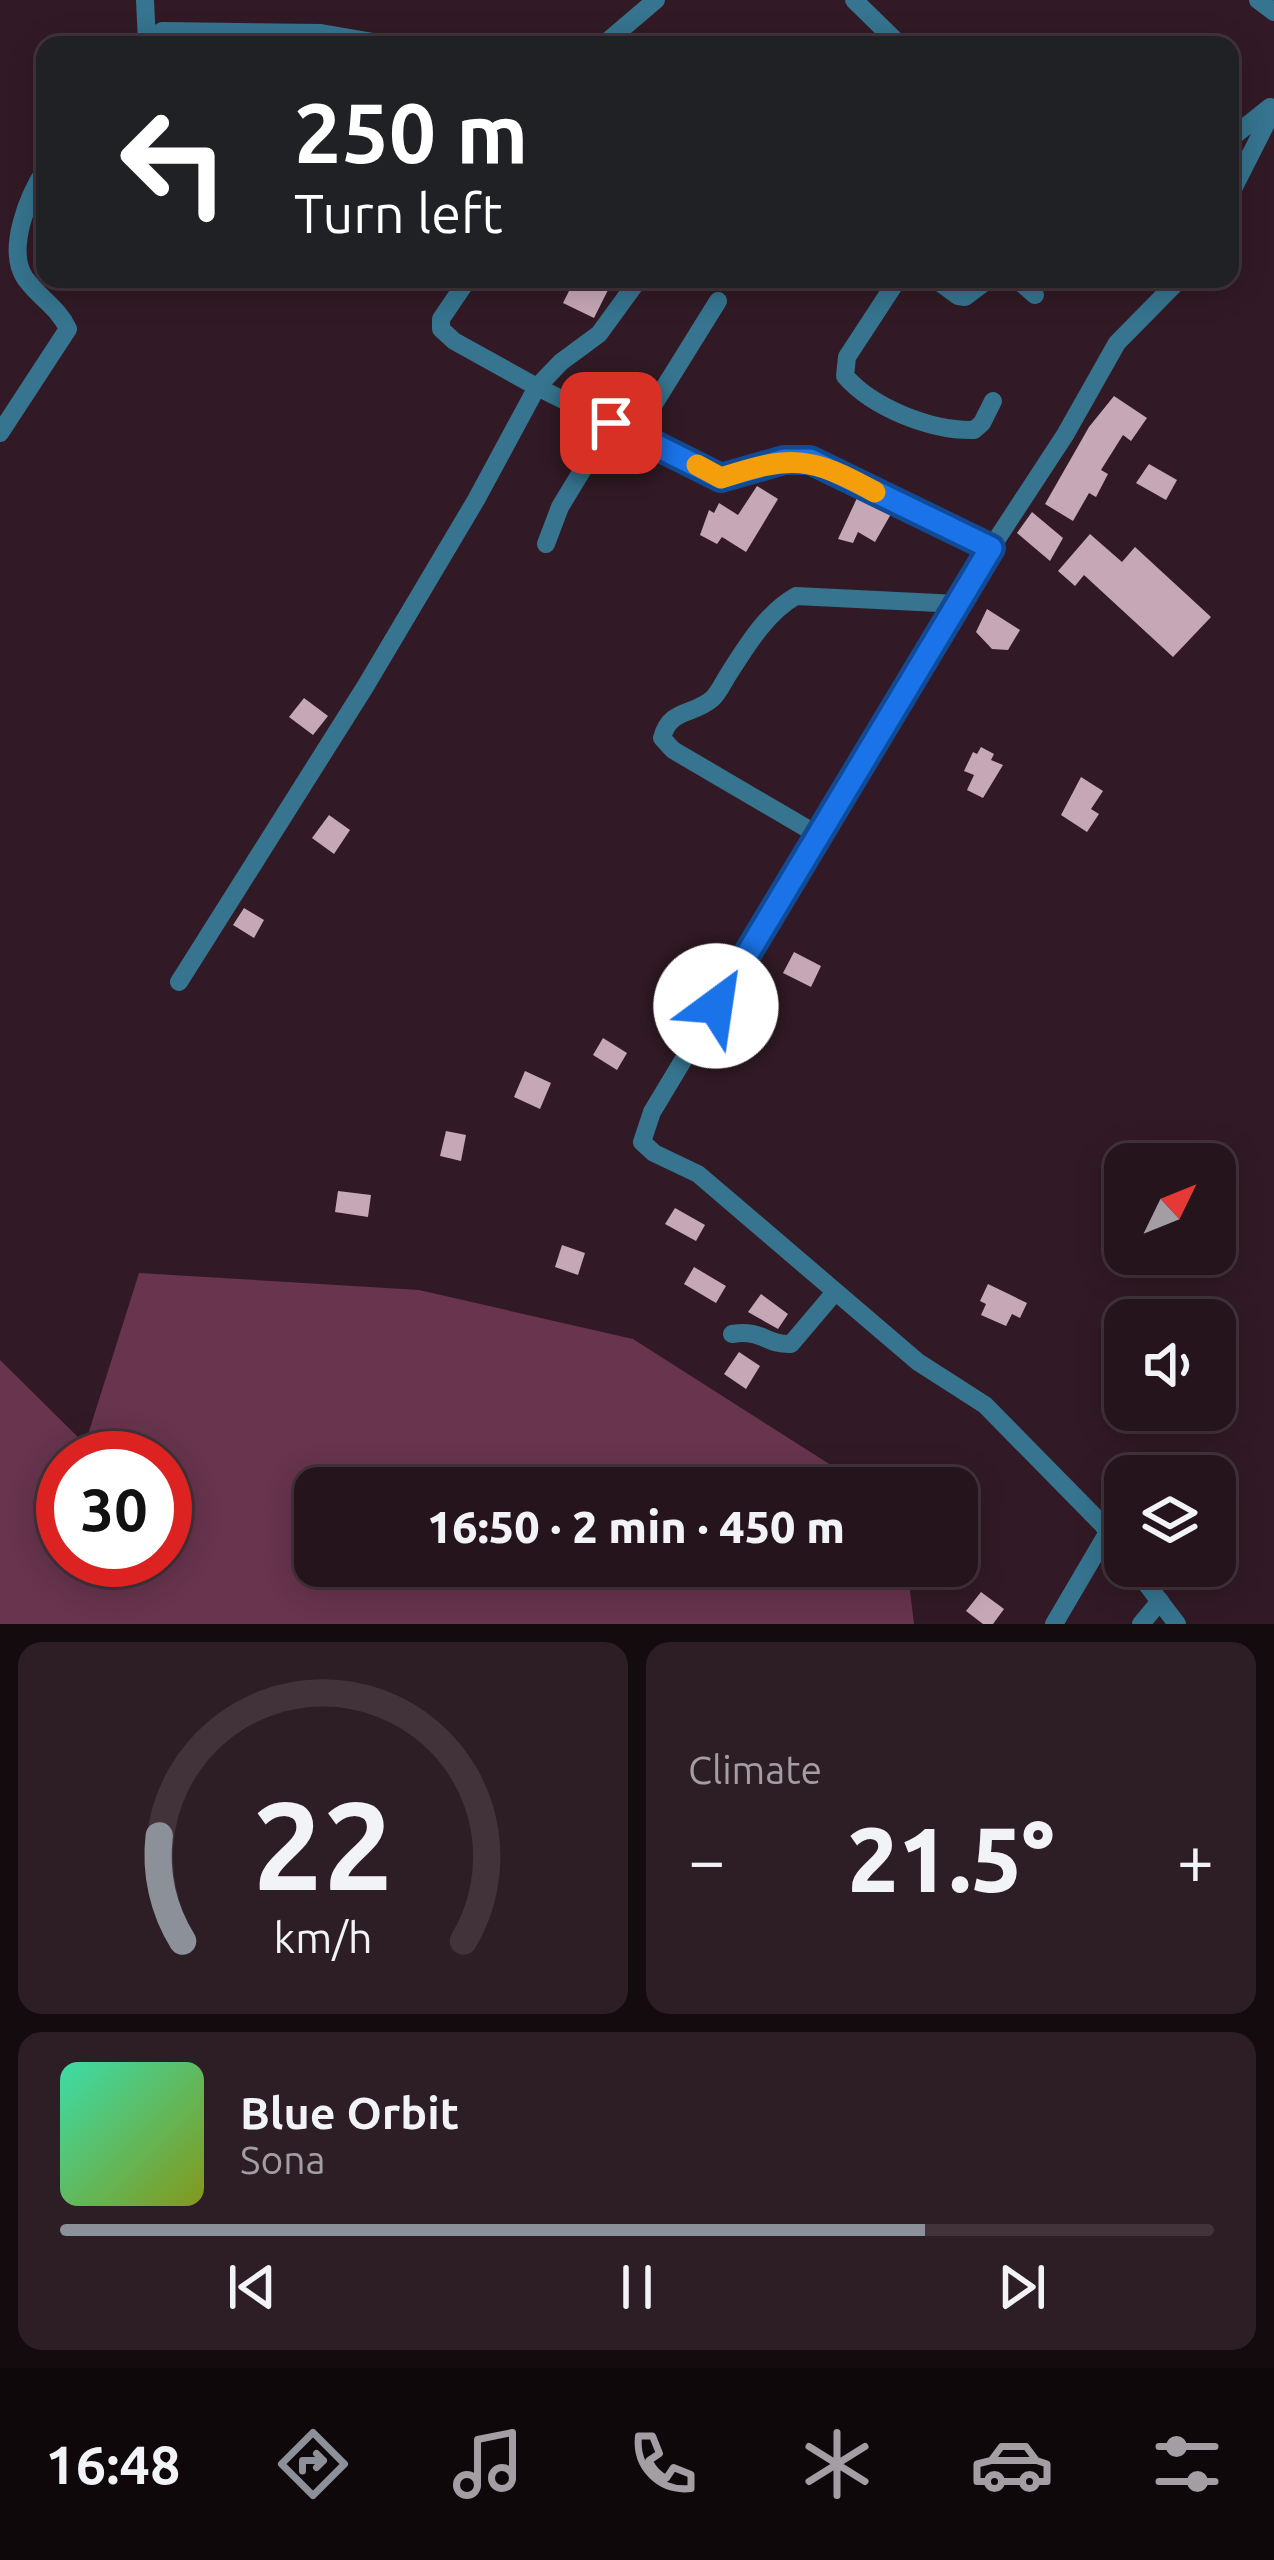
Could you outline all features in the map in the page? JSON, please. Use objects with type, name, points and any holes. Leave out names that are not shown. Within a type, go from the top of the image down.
[{"type":"street","points":[[144,36],[145,0]]},
{"type":"street","points":[[614,36],[656,0]]},
{"type":"street","points":[[854,0],[892,36]]},
{"type":"street","points":[[1258,0],[1274,12]]},
{"type":"street","points":[[154,36],[162,31],[338,36]]},
{"type":"street","points":[[1239,132],[1274,106]]},
{"type":"street","points":[[1239,177],[1274,106]]},
{"type":"street","points":[[36,193],[16,245],[21,273],[36,288]]},
{"type":"street","points":[[0,433],[68,329],[60,311],[36,288]]},
{"type":"street","points":[[462,288],[440,320],[441,329],[537,387],[721,478],[784,460],[810,460],[991,548]]},
{"type":"street","points":[[179,982],[365,686],[537,387],[599,334],[632,288]]},
{"type":"street","points":[[892,288],[847,357],[845,376],[870,396],[936,426],[974,430],[994,401]]},
{"type":"street","points":[[947,288],[965,297],[977,288]]},
{"type":"street","points":[[1027,288],[1035,295]]},
{"type":"street","points":[[1104,1528],[985,1405],[918,1362],[698,1174],[642,1142],[652,1112],[1117,343],[1171,288]]},
{"type":"street","points":[[636,433],[718,301]]},
{"type":"street","points":[[546,544],[560,507],[611,423]]},
{"type":"street","points":[[818,836],[666,746],[662,738],[666,723],[683,710],[711,700],[749,642],[783,603],[796,596],[958,604]]},
{"type":"street","points":[[732,1334],[750,1330],[791,1343],[835,1292]]},
{"type":"street","points":[[1054,1624],[1104,1539]]},
{"type":"street","points":[[1149,1587],[1177,1624]]},
{"type":"street","points":[[1141,1624],[1160,1601]]},
{"type":"shaded area","points":[[139,1273],[419,1290],[633,1339],[834,1467],[294,1467],[294,1587],[910,1587],[914,1624],[0,1624],[0,1360],[72,1431],[36,1431],[36,1587],[192,1587],[192,1431],[89,1431]]},
{"type":"building","points":[[570,288],[609,288],[594,318],[563,303]]},
{"type":"building","points":[[1114,396],[1147,418],[1131,441],[1123,435],[1101,470],[1108,474],[1096,497],[1089,493],[1073,521],[1045,504],[1089,427]]},
{"type":"building","points":[[1149,464],[1177,480],[1166,500],[1136,483]]},
{"type":"building","points":[[757,486],[778,499],[746,552],[722,537],[717,544],[700,535],[709,510],[714,513],[719,503],[738,515]]},
{"type":"building","points":[[857,498],[891,514],[875,542],[858,532],[853,543],[838,539]]},
{"type":"building","points":[[1032,512],[1063,538],[1050,561],[1017,533]]},
{"type":"building","points":[[1090,534],[1122,562],[1135,547],[1211,617],[1173,657],[1084,575],[1075,586],[1058,571]]},
{"type":"building","points":[[987,609],[1020,630],[1008,650],[992,649],[976,632]]},
{"type":"building","points":[[304,698],[328,716],[313,735],[289,717]]},
{"type":"building","points":[[981,747],[994,754],[991,760],[1003,765],[983,798],[967,790],[974,775],[964,771],[973,752],[977,754]]},
{"type":"building","points":[[1081,777],[1103,791],[1091,809],[1099,814],[1087,832],[1061,815]]},
{"type":"building","points":[[329,815],[350,830],[334,854],[312,838]]},
{"type":"building","points":[[244,908],[264,920],[254,938],[233,925]]},
{"type":"building","points":[[794,952],[821,966],[811,987],[783,973]]},
{"type":"building","points":[[603,1038],[627,1053],[617,1070],[593,1055]]},
{"type":"building","points":[[525,1071],[551,1083],[540,1109],[514,1097]]},
{"type":"building","points":[[446,1131],[466,1135],[461,1161],[440,1156]]},
{"type":"building","points":[[338,1191],[371,1195],[368,1217],[335,1212]]},
{"type":"building","points":[[675,1208],[705,1225],[696,1241],[665,1224]]},
{"type":"building","points":[[562,1245],[585,1253],[578,1275],[555,1267]]},
{"type":"building","points":[[694,1267],[726,1286],[716,1303],[684,1284]]},
{"type":"building","points":[[988,1284],[1027,1303],[1020,1318],[1012,1314],[1006,1326],[981,1315],[986,1304],[980,1301]]},
{"type":"building","points":[[761,1294],[788,1314],[778,1329],[748,1312]]},
{"type":"building","points":[[739,1352],[760,1366],[746,1389],[724,1374]]},
{"type":"building","points":[[981,1592],[1004,1609],[993,1624],[983,1624],[966,1611]]},
{"type":"slow traffic","points":[[697,465],[721,478],[784,460],[810,460],[875,492]]},
{"type":"route","points":[[611,423],[721,478],[784,460],[810,460],[991,548],[716,1006]]}]
